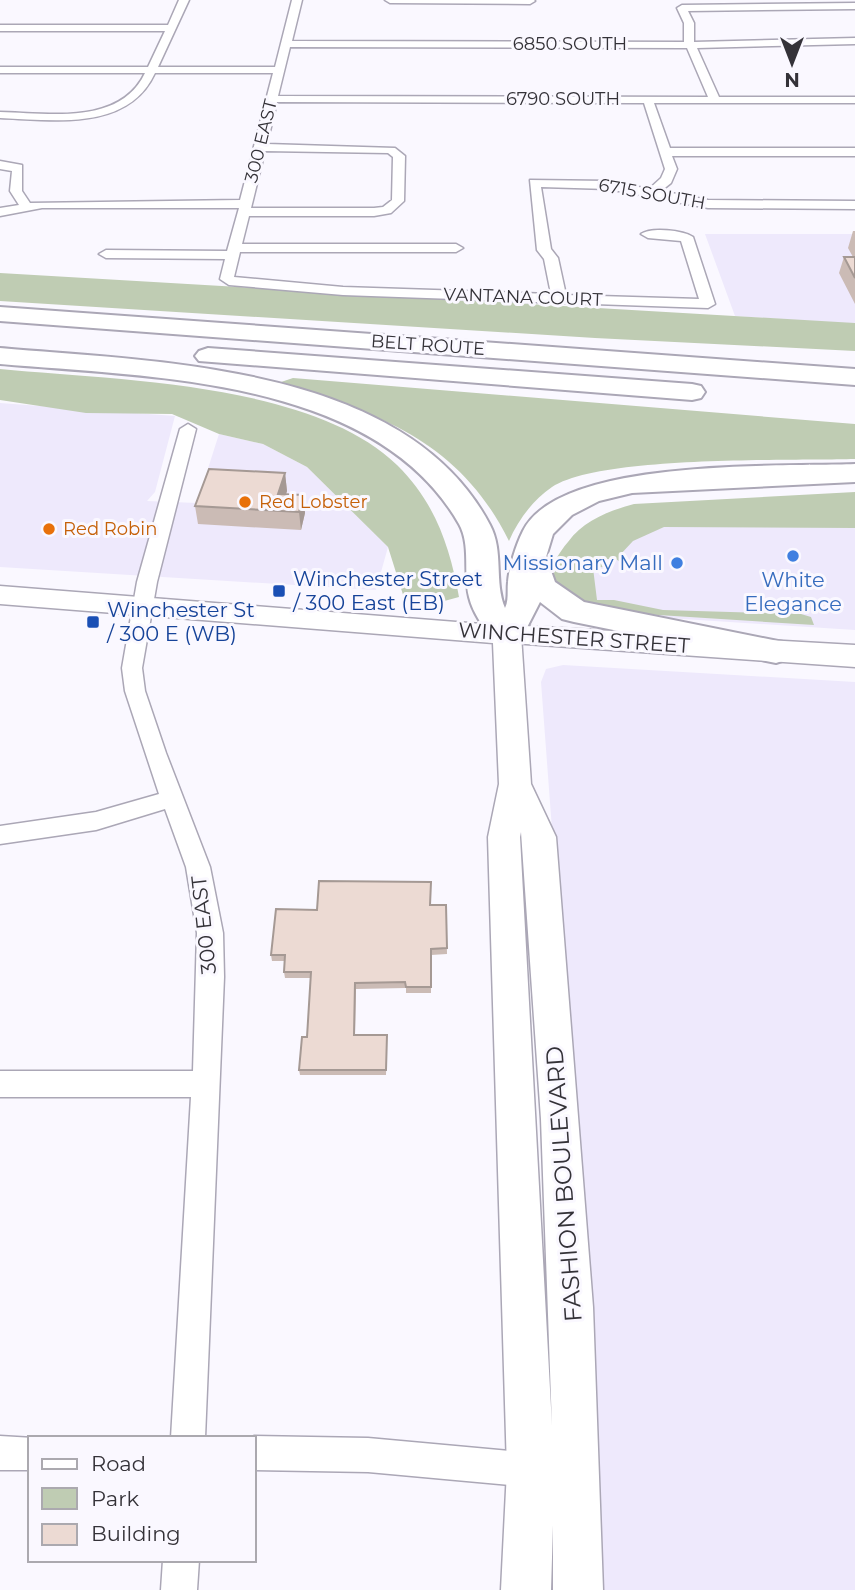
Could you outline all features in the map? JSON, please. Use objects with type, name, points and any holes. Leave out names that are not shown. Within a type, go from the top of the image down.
[{"type":"highway","name":"BELT ROUTE","points":[[0,314],[855,377]]},
{"type":"highway","name":"BELT ROUTE","points":[[0,342],[720,394]]},
{"type":"highway","points":[[428,345],[855,363]]},
{"type":"highway","points":[[0,356],[220,379],[310,399],[363,422],[402,445],[442,478],[476,527],[487,604],[507,635],[524,605],[524,579],[538,531],[561,509],[587,495],[616,487],[666,481],[855,473]]},
{"type":"highway","points":[[530,556],[541,587],[574,611],[776,651]]},
{"type":"main road","name":"WINCHESTER STREET","points":[[507,635],[855,656]]},
{"type":"street","points":[[0,115],[100,115],[139,93],[184,0]]},
{"type":"street","name":"300 EAST","points":[[229,281],[233,251],[297,0]]},
{"type":"street","points":[[390,0],[530,1]]},
{"type":"street","points":[[715,100],[690,44],[687,35],[689,23],[682,8],[775,3],[855,6]]},
{"type":"street","points":[[0,28],[171,28]]},
{"type":"street","name":"6850 SOUTH","points":[[286,44],[690,44],[855,41]]},
{"type":"street","points":[[0,70],[279,70]]},
{"type":"street","name":"6790 SOUTH","points":[[271,99],[855,100]]},
{"type":"street","points":[[648,100],[667,152],[670,175],[651,194]]},
{"type":"street","points":[[0,212],[26,206],[374,212],[387,210],[398,201],[399,156],[394,152],[347,147],[261,147]]},
{"type":"street","points":[[667,152],[855,152]]},
{"type":"street","points":[[0,165],[18,168],[16,191],[26,206]]},
{"type":"street","name":"6715 SOUTH","points":[[559,297],[551,258],[544,252],[534,183],[608,185],[708,204],[855,205]]},
{"type":"street","name":"VANTANA COURT","points":[[229,281],[369,292],[708,304],[686,237],[648,234]]},
{"type":"street","points":[[112,240],[103,261],[233,251],[456,248]]},
{"type":"street","name":"300 EAST","points":[[188,429],[133,655],[135,691],[198,867],[210,933],[211,977],[188,1436]]},
{"type":"street","name":"WINCHESTER STREET","points":[[0,595],[144,604],[507,635]]},
{"type":"street","name":"FASHION BOULEVARD","points":[[507,635],[515,784],[504,837],[531,1470],[526,1590]]},
{"type":"street","name":"FASHION BOULEVARD","points":[[515,784],[540,837],[573,1313],[579,1590]]},
{"type":"street","points":[[0,835],[96,821],[173,799]]},
{"type":"street","points":[[0,1084],[206,1084]]},
{"type":"street","points":[[0,1453],[28,1453]]},
{"type":"street","points":[[256,1453],[368,1455],[531,1470]]},
{"type":"street","points":[[179,1590],[181,1562]]},
{"type":"shaded area","points":[[705,234],[855,234],[855,324],[735,316]]},
{"type":"shaded area","points":[[0,403],[175,416],[155,492],[147,501],[197,503],[219,434],[263,444],[307,467],[388,547],[376,590],[0,567]]},
{"type":"shaded area","points":[[855,522],[855,630],[606,614],[583,590],[581,568],[645,523]]},
{"type":"shaded area","points":[[563,665],[855,682],[855,1590],[598,1590],[594,1391],[541,682],[546,669]]},
{"type":"green space","points":[[0,273],[855,323],[855,351],[595,338],[0,301]]},
{"type":"green space","points":[[0,369],[153,382],[209,390],[264,401],[315,417],[360,437],[397,465],[431,510],[451,560],[459,597],[437,603],[405,601],[388,547],[307,467],[263,444],[219,434],[172,414],[86,413],[0,400]]},
{"type":"green space","points":[[293,378],[855,424],[855,459],[698,462],[611,469],[576,477],[552,487],[532,504],[509,541],[489,506],[466,478],[440,454],[380,419],[312,394],[275,384]]},
{"type":"green space","points":[[855,492],[855,528],[664,527],[633,541],[619,556],[620,562],[616,559],[603,559],[603,567],[593,568],[597,600],[614,600],[663,610],[801,614],[811,617],[814,625],[627,613],[567,600],[543,571],[551,565],[574,534],[589,522],[634,504]]},
{"type":"building","points":[[844,257],[855,257],[855,278]]},
{"type":"building","points":[[209,469],[285,473],[278,494],[304,495],[299,512],[195,506]]},
{"type":"building","points":[[319,881],[431,882],[430,905],[446,905],[447,948],[431,949],[431,987],[406,987],[405,982],[355,983],[354,1035],[387,1035],[386,1070],[299,1070],[302,1037],[307,1037],[311,972],[284,972],[285,955],[271,955],[276,909],[317,910]]},
{"type":"place","name":"Red Lobster","points":[[245,502]]},
{"type":"place","name":"Red Robin","points":[[49,529]]},
{"type":"place","name":"White Elegance","points":[[793,556]]},
{"type":"place","name":"Missionary Mall","points":[[677,563]]},
{"type":"place","name":"Winchester Street / 300 East (EB)","points":[[279,591]]},
{"type":"place","name":"Winchester St / 300 E (WB)","points":[[93,622]]}]
